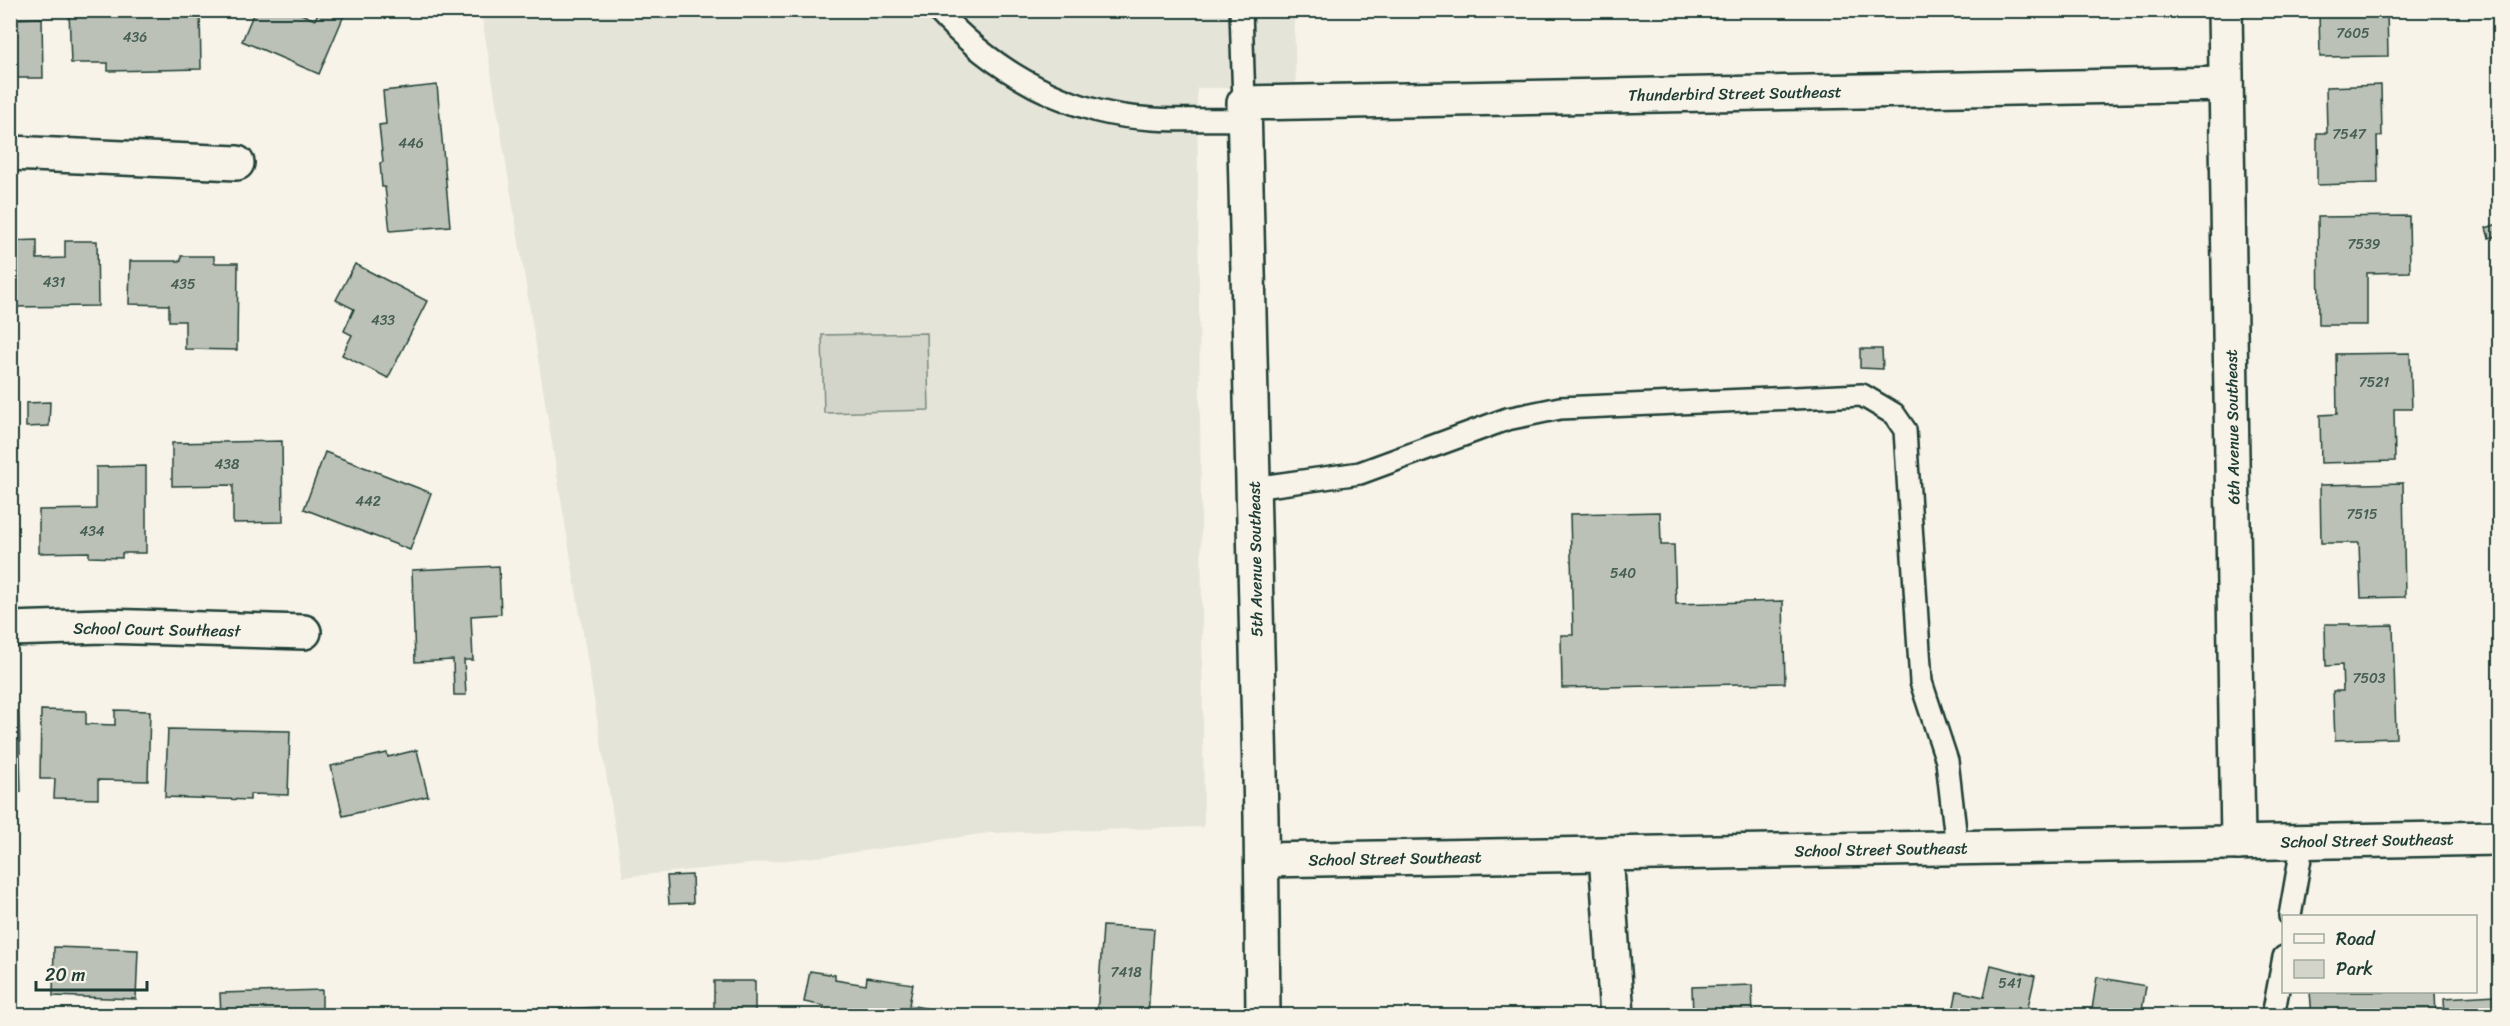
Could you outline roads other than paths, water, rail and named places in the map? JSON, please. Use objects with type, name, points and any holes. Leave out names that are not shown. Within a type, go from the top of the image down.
[{"type":"street","name":"6th Avenue Southeast","points":[[2225,10],[2238,843]]},
{"type":"street","name":"Thunderbird Street Southeast","points":[[1244,111],[2226,84]]},
{"type":"street","name":"5th Avenue Southeast","points":[[1244,111],[1262,860],[1263,1016]]},
{"type":"street","points":[[10,153],[237,163]]},
{"type":"street","name":"School Court Southeast","points":[[10,629],[103,626],[304,632]]},
{"type":"street","name":"School Street Southeast","points":[[1262,860],[2499,838]]},
{"type":"street","points":[[1606,854],[1617,1016]]},
{"type":"lane","points":[[938,10],[951,26],[997,64],[1043,92],[1099,111],[1153,118],[1244,111],[1241,10]]},
{"type":"lane","points":[[1253,488],[1360,473],[1508,419],[1560,408],[1862,395],[1894,414],[1905,430],[1921,682],[1947,761],[1957,848]]},
{"type":"lane","points":[[2290,915],[2303,842]]},
{"type":"lane","points":[[2273,1016],[2282,963]]}]
